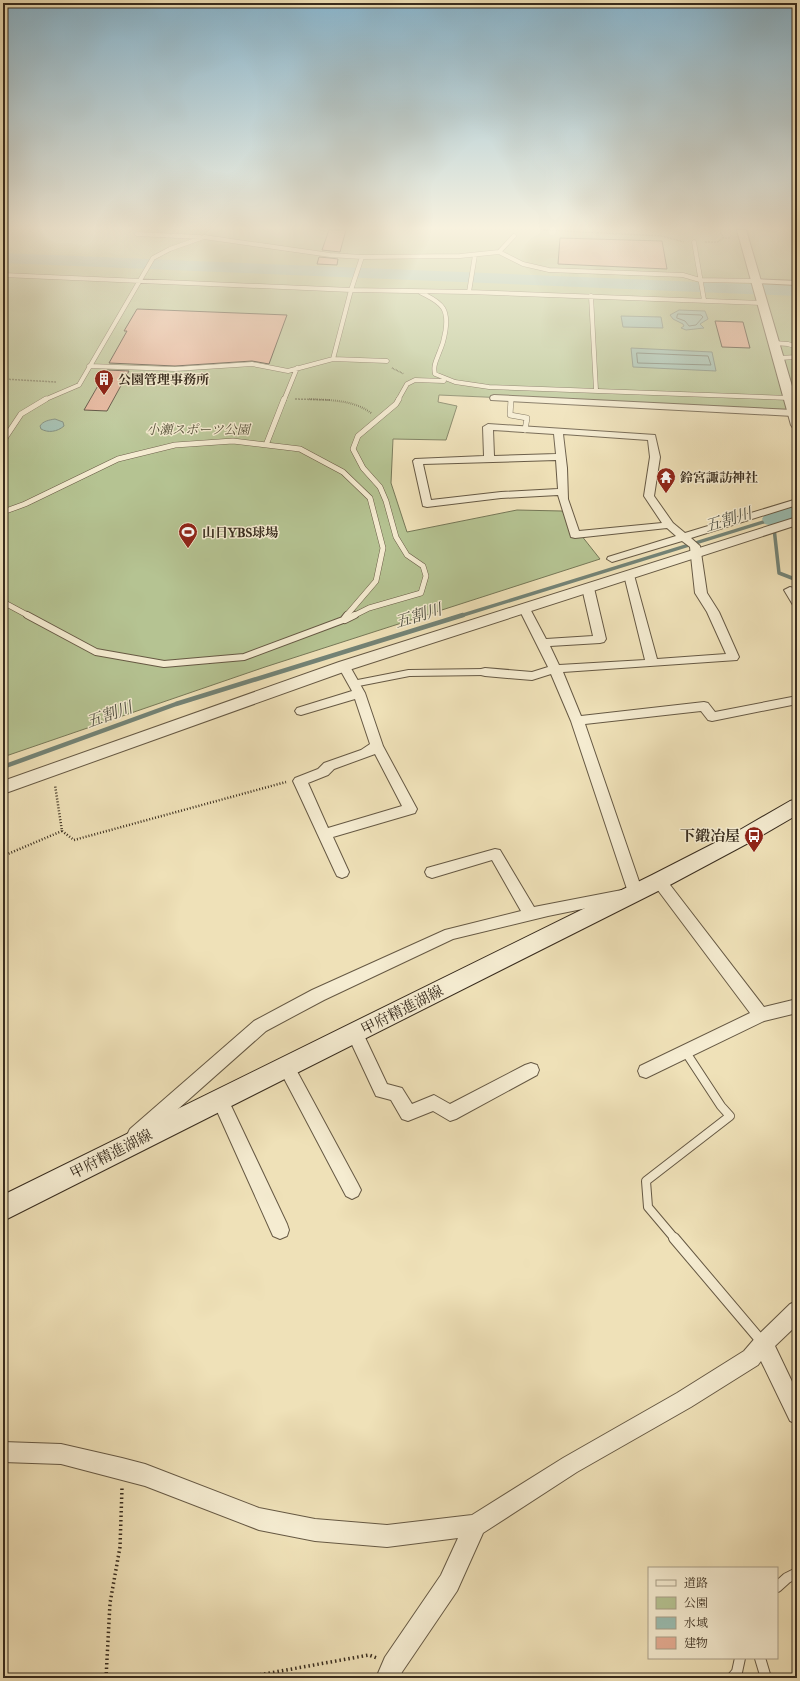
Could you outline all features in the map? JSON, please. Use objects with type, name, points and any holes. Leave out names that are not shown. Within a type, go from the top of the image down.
[{"type":"main road","name":"甲府精進湖線","points":[[3,1208],[636,893],[745,836],[797,806]]},
{"type":"street","points":[[763,308],[790,393],[793,413],[797,425]]},
{"type":"street","points":[[494,398],[793,413]]},
{"type":"street","points":[[485,672],[532,676],[555,669],[733,657],[713,612],[701,593],[690,544],[669,525],[650,496],[655,457],[652,437],[488,427],[489,459]]},
{"type":"street","points":[[558,432],[563,499],[576,535],[669,525]]},
{"type":"street","points":[[561,457],[418,461],[427,504],[501,495],[563,492]]},
{"type":"street","points":[[3,788],[344,666],[524,607],[629,575],[690,544],[797,502]]},
{"type":"street","points":[[612,560],[690,544],[766,531],[797,521]]},
{"type":"street","points":[[629,575],[652,663]]},
{"type":"street","points":[[542,642],[600,639],[588,588]]},
{"type":"street","points":[[790,590],[797,602]]},
{"type":"street","points":[[119,1150],[260,1026],[318,995],[450,934],[636,893],[577,721],[555,669],[524,607]]},
{"type":"street","points":[[324,834],[410,809],[377,746],[356,689],[344,666]]},
{"type":"street","points":[[301,711],[356,689]]},
{"type":"street","points":[[577,721],[704,706],[712,717],[797,700]]},
{"type":"street","points":[[342,872],[300,781],[323,772],[329,766],[366,753],[377,746]]},
{"type":"street","points":[[432,872],[495,854],[531,915]]},
{"type":"street","points":[[659,881],[761,1015]]},
{"type":"street","points":[[646,1071],[761,1015],[797,1006]]},
{"type":"street","points":[[355,1034],[382,1091],[396,1093],[408,1113],[434,1103],[450,1113],[531,1070]]},
{"type":"street","points":[[286,1067],[352,1190]]},
{"type":"street","points":[[220,1100],[280,1230]]},
{"type":"street","points":[[3,1452],[61,1454],[122,1469],[145,1475],[259,1519],[315,1530],[387,1536],[475,1525],[570,1465],[684,1400],[751,1358],[763,1344],[797,1311]]},
{"type":"street","points":[[763,1344],[797,1414]]},
{"type":"street","points":[[391,1672],[449,1583],[475,1525]]},
{"type":"lane","points":[[3,441],[21,414],[48,398],[79,385],[123,308]]},
{"type":"lane","points":[[333,359],[346,308]]},
{"type":"lane","points":[[443,308],[446,316],[442,342],[439,354],[434,363],[434,370],[435,374],[457,384],[489,387],[596,390],[790,393]]},
{"type":"lane","points":[[592,308],[596,390]]},
{"type":"lane","points":[[774,343],[797,346]]},
{"type":"lane","points":[[779,358],[797,357]]},
{"type":"lane","points":[[90,366],[175,369],[252,364],[288,370],[333,359],[387,361]]},
{"type":"lane","points":[[266,445],[297,368]]},
{"type":"lane","points":[[3,602],[96,652],[164,664],[244,657],[343,620],[369,608],[421,593],[426,576],[423,566],[407,555],[396,537],[386,501],[380,487],[362,468],[354,449],[358,436],[396,404],[407,384],[415,380],[449,381]]},
{"type":"lane","points":[[511,399],[510,415],[527,418],[525,430]]},
{"type":"lane","points":[[3,512],[25,504],[118,459],[175,445],[233,441],[300,449],[343,472],[370,498],[383,548],[376,581],[343,620]]},
{"type":"lane","points":[[356,689],[409,673],[485,672]]},
{"type":"lane","points":[[685,1051],[721,1106],[730,1116],[646,1181],[648,1207],[763,1344]]},
{"type":"lane","points":[[778,1586],[787,1578],[797,1573]]},
{"type":"lane","points":[[732,1678],[737,1672],[740,1659]]},
{"type":"lane","points":[[760,1659],[766,1678]]},
{"type":"path","points":[[387,361],[389,366],[415,380]]},
{"type":"path","points":[[3,379],[79,385]]},
{"type":"path","points":[[285,398],[355,404],[369,410],[374,416],[373,422]]},
{"type":"path","points":[[52,771],[62,831],[74,840],[290,780],[300,781]]},
{"type":"path","points":[[3,856],[62,831]]},
{"type":"path","points":[[106,1678],[110,1603],[120,1547],[122,1469]]},
{"type":"path","points":[[242,1678],[369,1655],[391,1672]]},
{"type":"green space","name":"小瀬スポーツ公園","points":[[3,308],[797,308],[797,411],[439,395],[438,402],[457,406],[446,440],[393,439],[391,483],[407,532],[517,510],[562,511],[600,559],[265,667],[3,757]]},
{"type":"water","points":[[679,310],[705,311],[708,319],[700,324],[704,328],[686,330],[681,328],[684,326],[683,324],[673,319],[670,315]]},
{"type":"water","points":[[621,316],[661,317],[663,328],[623,327]]},
{"type":"water","points":[[631,348],[712,352],[716,371],[633,367]]},
{"type":"water","points":[[55,419],[63,422],[64,426],[58,430],[52,431],[41,429],[40,426],[43,423],[48,420]]},
{"type":"building","points":[[137,309],[287,315],[269,364],[252,361],[175,366],[109,363],[127,331],[124,331]]},
{"type":"building","points":[[715,321],[743,322],[750,348],[722,347]]},
{"type":"building","name":"公園管理事務所","points":[[107,370],[129,371],[107,411],[84,410]]},
{"type":"waterway","points":[[773,519],[797,511]]},
{"type":"waterway","name":"五割川","points":[[460,616],[773,519],[779,573],[797,580]]},
{"type":"waterway","name":"五割川","points":[[3,767],[176,704],[463,615]]},
{"type":"place","name":"公園管理事務所","points":[[104,396]]},
{"type":"place","name":"鈴宮諏訪神社","points":[[666,494]]},
{"type":"place","name":"山日YBS球場","points":[[188,549]]},
{"type":"place","name":"下鍛冶屋","points":[[754,853]]}]
